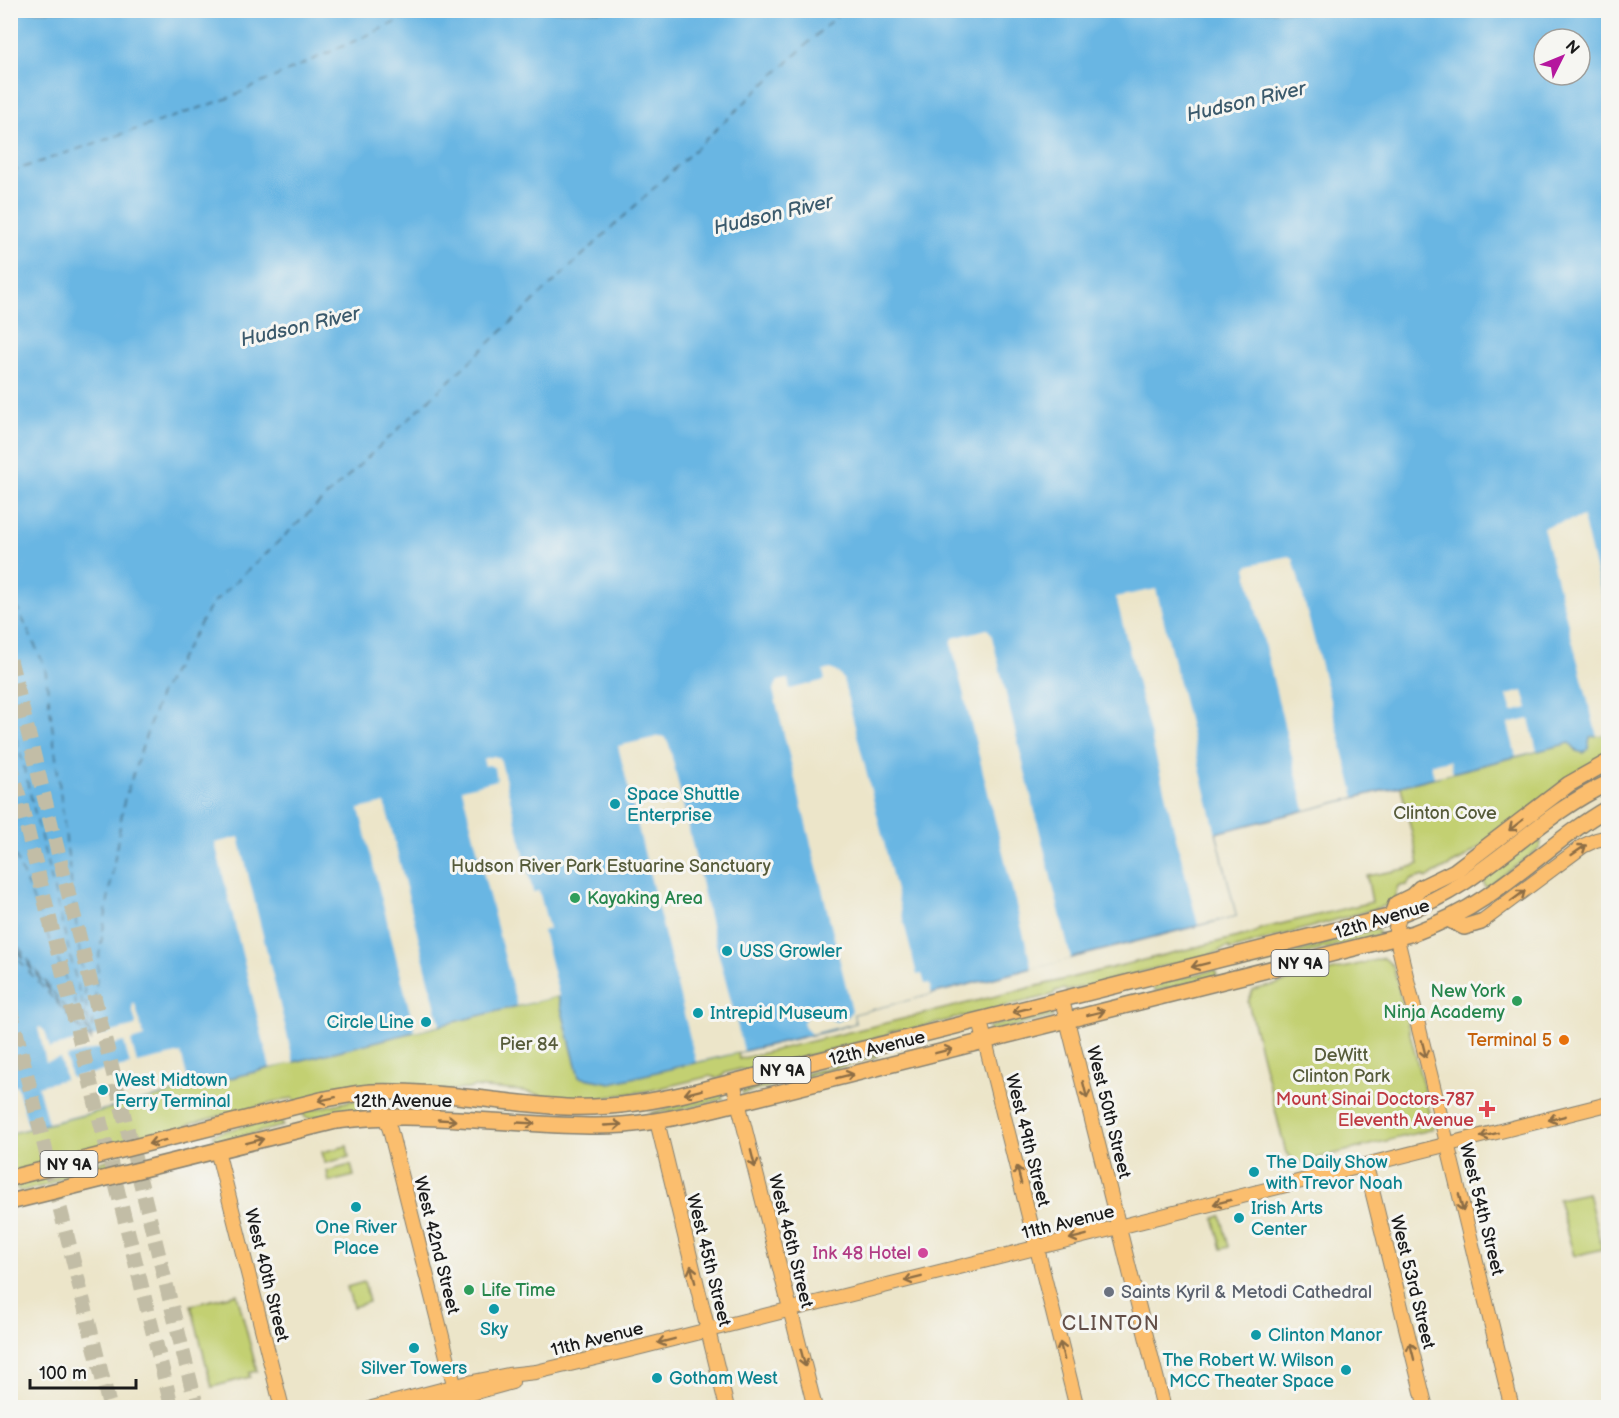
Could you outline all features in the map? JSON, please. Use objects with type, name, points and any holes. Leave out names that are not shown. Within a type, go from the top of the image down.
[{"type":"highway","points":[[1396,915],[1396,904],[1471,860],[1562,790],[1608,762]]},
{"type":"highway","points":[[1562,790],[1608,770]]},
{"type":"highway","name":"12th Avenue","points":[[10,1178],[321,1100],[376,1092],[414,1093],[567,1107],[597,1107],[653,1102],[734,1082],[1396,915],[1435,899],[1460,885],[1541,825],[1608,783]]},
{"type":"highway","name":"12th Avenue","points":[[10,1202],[320,1124],[355,1119],[385,1118],[590,1126],[657,1121],[739,1103],[1397,938],[1448,919],[1485,898],[1608,808]]},
{"type":"highway","points":[[1448,919],[1464,927],[1481,922]]},
{"type":"highway","points":[[878,1046],[883,1066]]},
{"type":"main road","points":[[1481,922],[1578,850],[1596,840],[1608,837]]},
{"type":"main road","name":"West 54th Street","points":[[1396,915],[1397,938],[1512,1407]]},
{"type":"main road","name":"West 50th Street","points":[[1062,1000],[1164,1407]]},
{"type":"main road","name":"West 49th Street","points":[[980,1020],[1077,1407]]},
{"type":"main road","name":"West 46th Street","points":[[734,1082],[815,1407]]},
{"type":"main road","name":"West 42nd Street","points":[[376,1092],[385,1118],[457,1397]]},
{"type":"main road","name":"11th Avenue","points":[[418,1407],[457,1397],[508,1375],[536,1372],[790,1310],[1608,1104]]},
{"type":"main road","name":"West 45th Street","points":[[657,1121],[727,1407]]},
{"type":"main road","name":"West 40th Street","points":[[217,1150],[282,1407]]},
{"type":"main road","name":"West 53rd Street","points":[[1366,1166],[1426,1407]]},
{"type":"main road","name":"11th Avenue","points":[[372,1407],[457,1397]]},
{"type":"main road","points":[[1597,1407],[1608,1405]]},
{"type":"green space","name":"Clinton Cove","points":[[1608,479],[1608,757],[1464,858],[1426,878],[1424,876],[1410,880],[1407,885],[1398,886],[1395,896],[1397,898],[1388,905],[1230,950],[1229,947],[1219,952],[1066,991],[1065,989],[1055,991],[1054,994],[1048,996],[903,1031],[901,1029],[889,1032],[881,1037],[748,1071],[740,1069],[725,1073],[722,1077],[711,1076],[652,1090],[588,1100],[553,1098],[523,1091],[473,1087],[295,1101],[292,1098],[11,1172],[10,1133],[38,1125],[11,878],[797,1038],[738,1052],[739,1059],[1372,902],[1367,876],[1419,864],[1343,539]]},
{"type":"green space","points":[[1535,840],[1541,842],[1540,848],[1485,887],[1483,879]]},
{"type":"green space","points":[[1378,929],[1380,935],[1236,971],[1236,969]]},
{"type":"green space","name":"DeWitt Clinton Park","points":[[1384,958],[1393,966],[1434,1129],[1298,1163],[1286,1153],[1248,1002],[1253,990]]},
{"type":"green space","points":[[1215,970],[1217,976],[1155,991],[1153,985]]},
{"type":"green space","points":[[1052,1011],[1053,1017],[989,1032],[988,1027]]},
{"type":"green space","points":[[877,1054],[877,1057],[743,1094],[742,1091]]},
{"type":"green space","points":[[721,1093],[723,1099],[675,1111],[650,1113]]},
{"type":"green space","points":[[359,1099],[363,1111],[313,1118],[306,1118],[302,1113],[306,1111]]},
{"type":"green space","points":[[272,1119],[282,1122],[283,1126],[215,1143],[213,1134]]},
{"type":"green space","points":[[347,1146],[349,1157],[325,1163],[322,1152]]},
{"type":"green space","points":[[112,1159],[114,1164],[60,1178],[48,1185],[22,1191],[18,1190],[15,1185]]},
{"type":"green space","points":[[351,1165],[354,1176],[329,1182],[327,1171]]},
{"type":"green space","points":[[1588,1193],[1602,1249],[1574,1256],[1558,1199]]},
{"type":"green space","points":[[1221,1216],[1229,1247],[1222,1249],[1214,1218]]},
{"type":"green space","points":[[364,1282],[369,1302],[353,1307],[347,1287]]},
{"type":"green space","points":[[237,1294],[257,1371],[249,1373],[250,1377],[212,1387],[191,1305]]},
{"type":"water","name":"Hudson River","points":[[11,11],[1608,11],[1608,733],[1590,737],[1588,749],[1583,753],[1577,751],[1570,743],[1216,833],[1236,916],[853,1014],[855,1023],[832,1030],[611,1083],[579,1077],[558,996],[11,1133]]},
{"type":"pier","points":[[1583,517],[1608,622],[1608,733],[1597,736],[1543,527]]},
{"type":"pier","points":[[1289,556],[1293,558],[1355,797],[1305,810],[1246,568],[1249,565]]},
{"type":"pier","points":[[1156,589],[1236,916],[1198,925],[1116,597]]},
{"type":"pier","points":[[987,629],[991,633],[1071,959],[1032,969],[951,643],[953,638]]},
{"type":"pier","points":[[831,669],[840,674],[843,679],[917,975],[922,974],[925,984],[929,983],[932,994],[853,1014],[855,1023],[811,1034],[803,1022],[809,1014],[819,1013],[836,1022],[849,1016],[852,1010],[773,690],[778,681],[788,679],[790,689],[825,680],[823,671]]},
{"type":"pier","points":[[1523,691],[1528,708],[1512,712],[1507,695]]},
{"type":"pier","points":[[1529,719],[1537,751],[1516,756],[1508,724]]},
{"type":"pier","points":[[661,736],[669,744],[712,929],[744,1051],[696,1062],[618,746]]},
{"type":"pier","name":"Pier 84","points":[[494,756],[500,758],[533,892],[539,891],[549,929],[543,931],[559,996],[517,1006],[462,789],[497,780],[495,768],[485,766],[483,759]]},
{"type":"pier","points":[[1450,760],[1453,773],[1434,777],[1431,764]]},
{"type":"pier","points":[[385,803],[440,1025],[415,1032],[359,809]]},
{"type":"pier","points":[[239,837],[294,1063],[270,1068],[215,843]]},
{"type":"pier","points":[[135,1004],[144,1037],[131,1041],[137,1063],[181,1053],[190,1088],[48,1123],[38,1086],[65,1079],[60,1058],[46,1062],[38,1028],[45,1031],[50,1048],[135,1026],[132,1009]],"holes":[[[124,1042],[130,1065],[71,1078],[66,1057]]]},
{"type":"pier","points":[[17,1085],[29,1128],[11,1133],[11,1087]]},
{"type":"ferry route","points":[[10,172],[226,99],[423,10]]},
{"type":"ferry route","points":[[91,1042],[99,956],[124,801],[160,694],[211,605],[843,10]]},
{"type":"ferry route","points":[[10,592],[45,667],[90,1037]]},
{"type":"ferry route","points":[[10,712],[89,1032]]},
{"type":"ferry route","points":[[10,843],[91,1041]]},
{"type":"ferry route","points":[[10,936],[89,1039]]},
{"type":"ferry route","points":[[10,940],[51,992]]},
{"type":"ferry route","points":[[10,943],[71,1018]]},
{"type":"ferry route","points":[[10,950],[81,1030]]},
{"type":"tunnel","points":[[10,660],[197,1408]]},
{"type":"tunnel","points":[[10,761],[172,1408]]},
{"type":"tunnel","points":[[10,1008],[110,1408]]},
{"type":"place","name":"Space Shuttle Enterprise","points":[[615,804]]},
{"type":"place","name":"Kayaking Area","points":[[575,898]]},
{"type":"place","name":"USS Growler","points":[[727,951]]},
{"type":"place","name":"New York Ninja Academy","points":[[1517,1001]]},
{"type":"place","name":"Intrepid Museum","points":[[698,1013]]},
{"type":"place","name":"Circle Line","points":[[426,1022]]},
{"type":"place","name":"Terminal 5","points":[[1564,1040]]},
{"type":"place","name":"West Midtown Ferry Terminal","points":[[103,1090]]},
{"type":"place","name":"Mount Sinai Doctors-787 Eleventh Avenue","points":[[1487,1109]]},
{"type":"place","name":"The Daily Show with Trevor Noah","points":[[1254,1172]]},
{"type":"place","name":"One River Place","points":[[356,1207]]},
{"type":"place","name":"Irish Arts Center","points":[[1239,1218]]},
{"type":"place","name":"Ink 48 Hotel","points":[[923,1253]]},
{"type":"place","name":"Life Time","points":[[469,1290]]},
{"type":"place","name":"Saints Kyril & Metodi Cathedral","points":[[1109,1292]]},
{"type":"place","name":"Sky","points":[[494,1309]]},
{"type":"place","name":"Clinton Manor","points":[[1256,1335]]},
{"type":"place","name":"Silver Towers","points":[[414,1348]]},
{"type":"place","name":"The Robert W. Wilson MCC Theater Space","points":[[1346,1370]]},
{"type":"place","name":"Gotham West","points":[[657,1378]]},
{"type":"district","name":"CLINTON","points":[[1111,1323]]},
{"type":"park label","name":"Hudson River Park Estuarine Sanctuary","points":[[611,866]]}]
